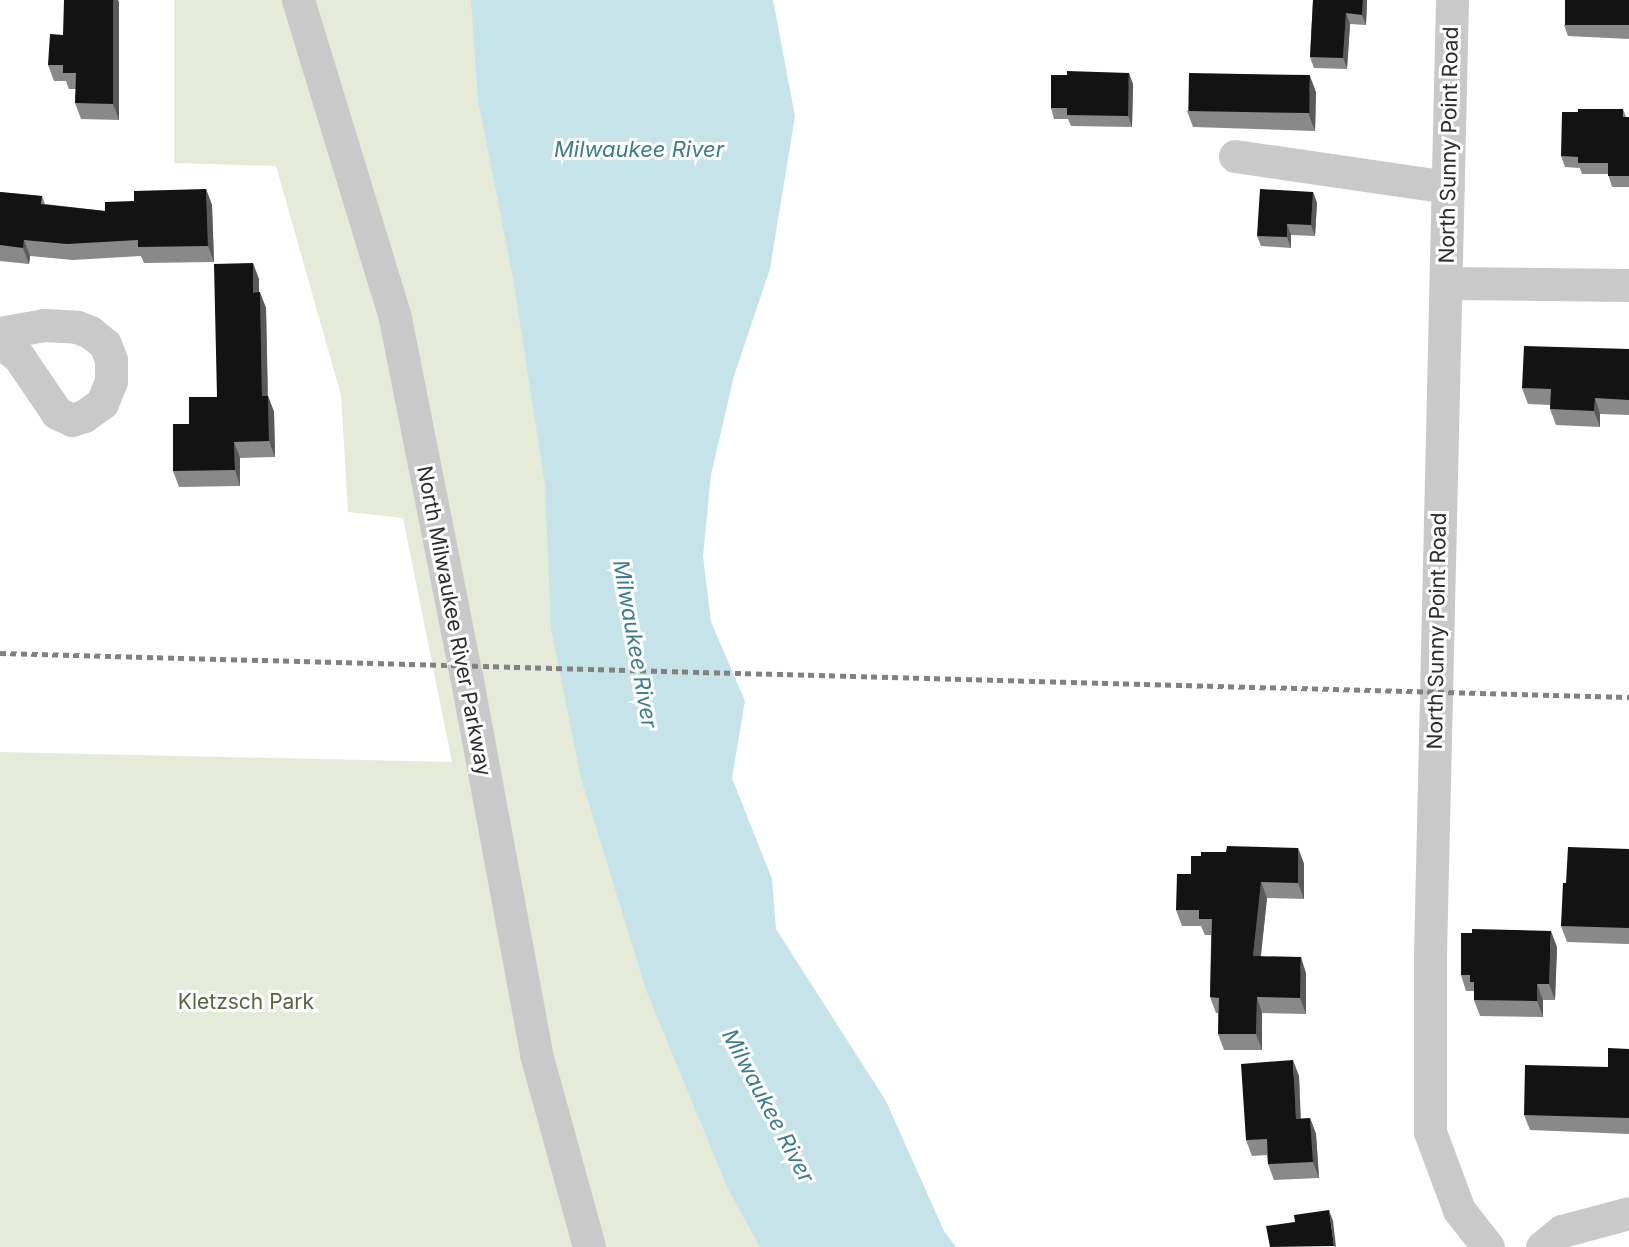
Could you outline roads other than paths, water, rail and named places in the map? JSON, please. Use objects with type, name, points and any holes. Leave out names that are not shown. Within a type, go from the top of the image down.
[{"type":"street","name":"North Milwaukee River Parkway","points":[[298,0],[395,318],[466,675],[536,1054],[589,1247]]},
{"type":"street","name":"North Sunny Point Road","points":[[1452,0],[1430,954],[1430,1132],[1459,1210],[1488,1247]]},
{"type":"street","points":[[1235,156],[1448,187]]},
{"type":"street","points":[[1446,283],[1629,285]]},
{"type":"street","points":[[0,333],[44,325],[63,325],[90,332],[105,344],[111,360],[111,381],[102,403],[84,416],[72,420],[57,413],[19,357],[0,342]]},
{"type":"street","points":[[1542,1247],[1562,1231],[1629,1213]]},
{"type":"water","name":"Milwaukee River","points":[[471,0],[773,0],[795,116],[770,269],[734,376],[711,475],[703,556],[711,622],[745,701],[732,778],[772,879],[776,929],[886,1101],[944,1231],[956,1247],[760,1247],[728,1189],[646,990],[581,778],[551,628],[545,485],[513,278],[478,100]]},
{"type":"railway","points":[[0,653],[1629,697]]},
{"type":"park label","name":"Kletzsch Park","points":[[246,1002]]}]
